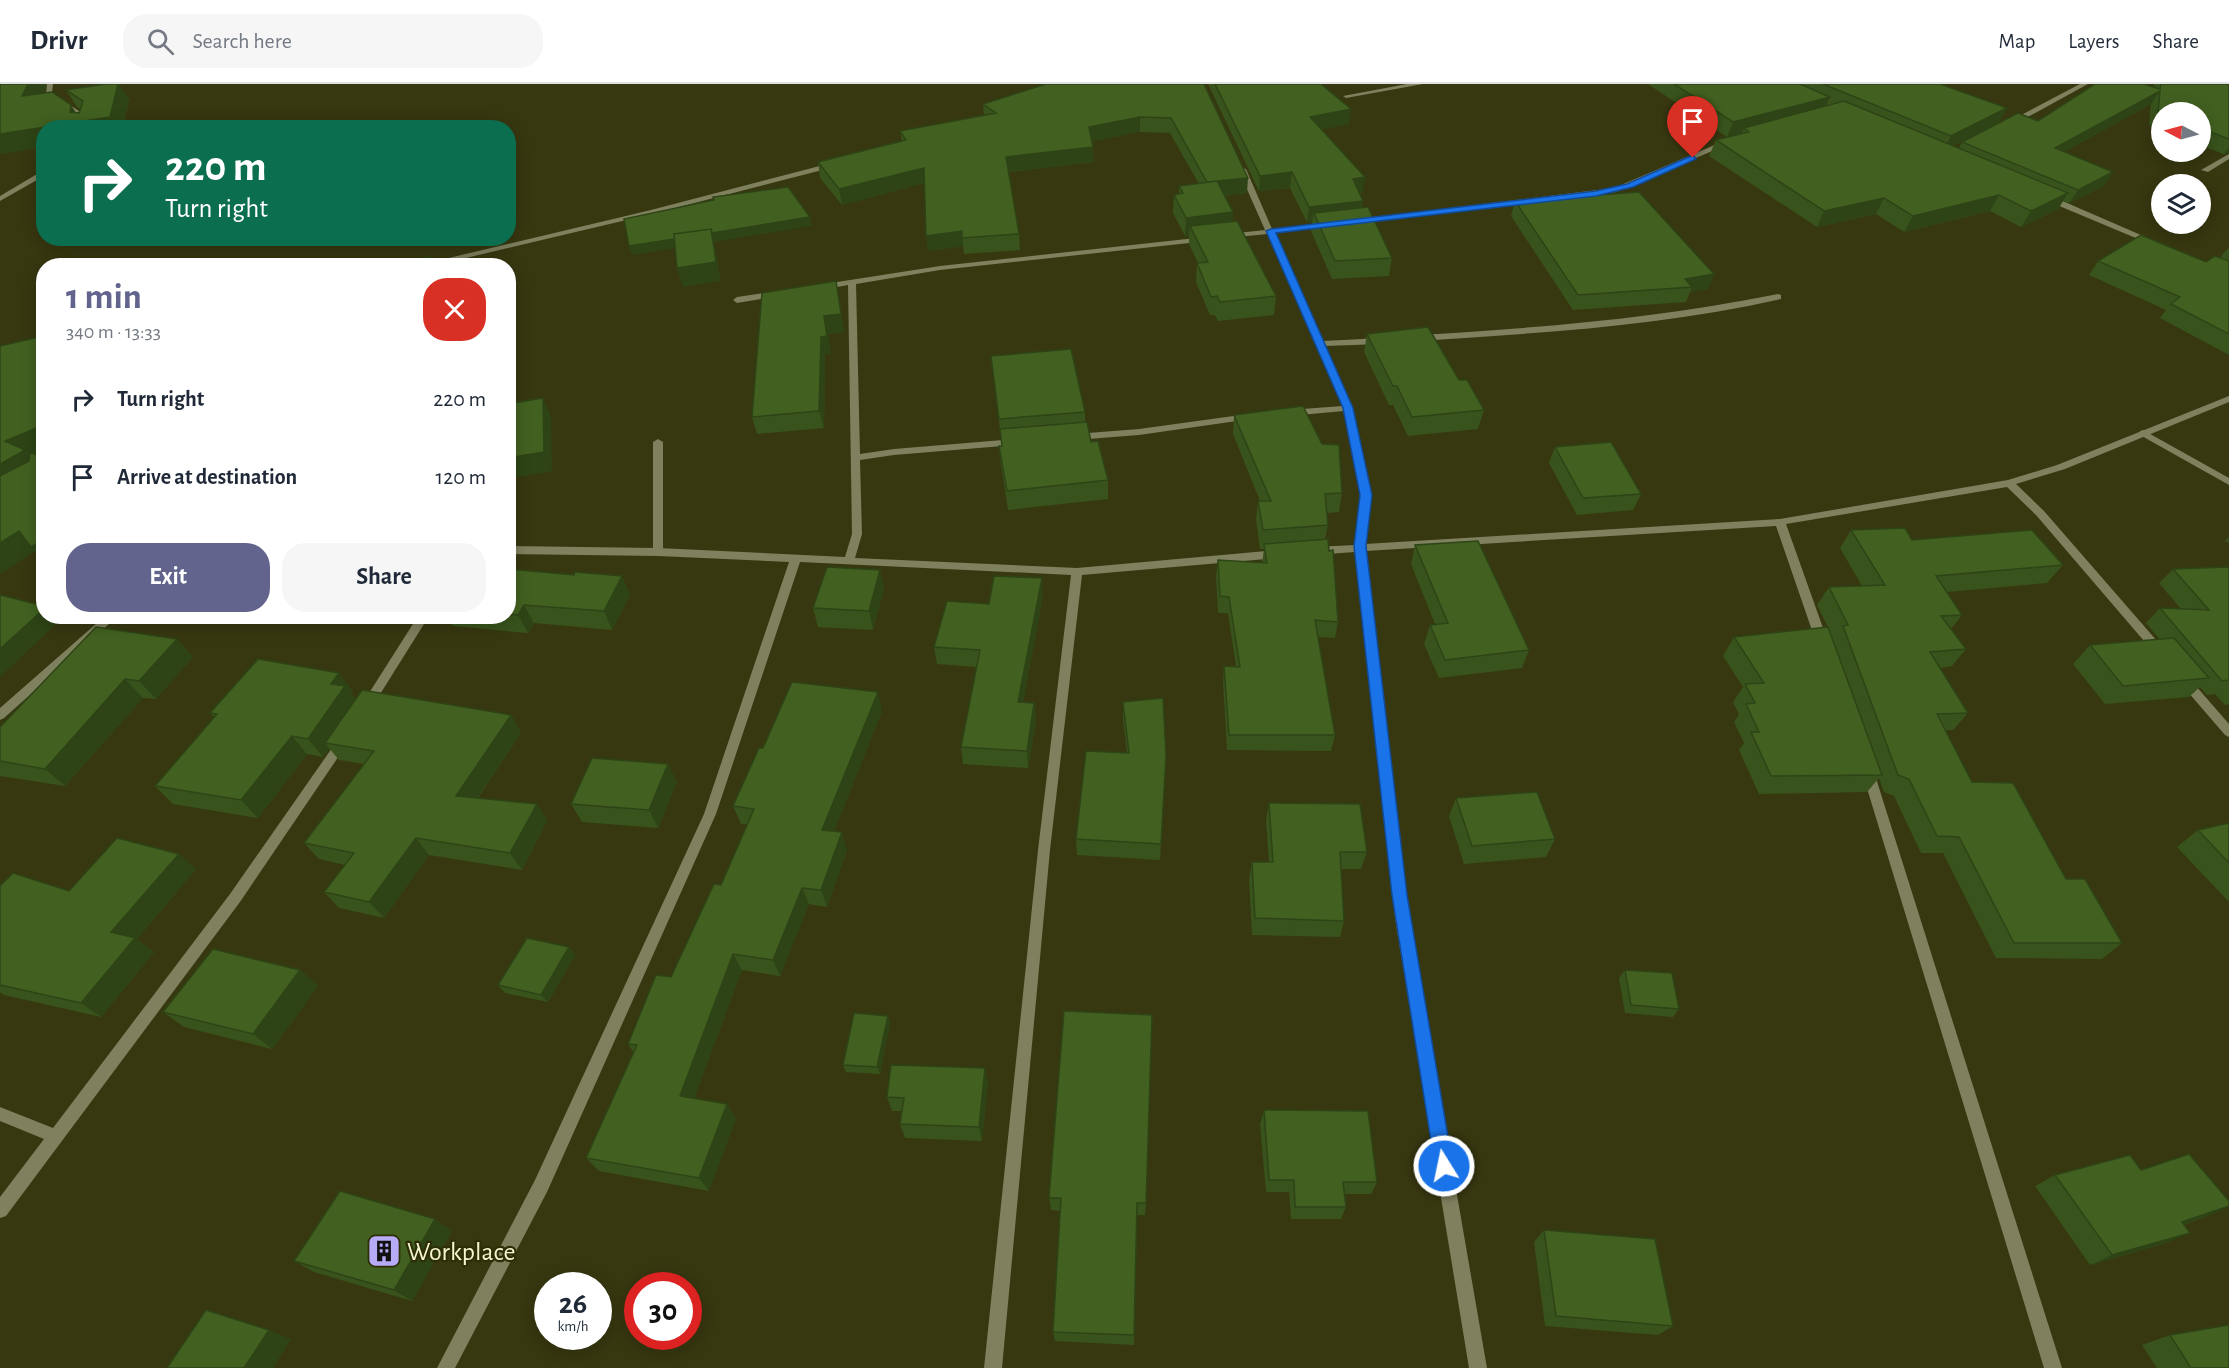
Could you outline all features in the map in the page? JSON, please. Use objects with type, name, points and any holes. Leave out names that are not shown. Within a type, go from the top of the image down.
[{"type":"street","points":[[50,84],[46,104],[66,105],[88,120]]},
{"type":"street","points":[[1346,96],[1420,84]]},
{"type":"street","points":[[2007,125],[2085,84]]},
{"type":"street","points":[[1352,222],[1616,190],[1733,140]]},
{"type":"street","points":[[2205,170],[2229,156]]},
{"type":"street","points":[[1237,158],[1348,408],[1366,495],[1360,546],[1402,918],[1478,1368]]},
{"type":"street","points":[[470,258],[848,160]]},
{"type":"street","points":[[0,199],[36,177]]},
{"type":"street","points":[[2041,195],[2167,248]]},
{"type":"street","points":[[1224,237],[1341,223]]},
{"type":"street","points":[[806,289],[940,268],[1212,238]]},
{"type":"street","points":[[849,561],[857,534],[851,348],[852,282]]},
{"type":"street","points":[[737,300],[783,292]]},
{"type":"street","points":[[1414,339],[1577,329],[1712,311],[1778,297]]},
{"type":"street","points":[[1321,344],[1391,340]]},
{"type":"street","points":[[516,550],[658,552],[1077,572],[1360,546],[1780,522],[2009,483],[2061,467],[2229,399]]},
{"type":"street","points":[[1282,414],[1348,408]]},
{"type":"street","points":[[1069,438],[1138,432],[1260,416]]},
{"type":"street","points":[[2143,434],[2229,482]]},
{"type":"street","points":[[657,442],[658,552]]},
{"type":"street","points":[[856,458],[894,452],[1022,442]]},
{"type":"street","points":[[2009,483],[2040,513],[2229,732]]},
{"type":"street","points":[[1780,522],[1827,656]]},
{"type":"street","points":[[446,1368],[541,1186],[710,814],[796,558]]},
{"type":"street","points":[[993,1368],[1044,850],[1077,572]]},
{"type":"street","points":[[0,715],[104,624]]},
{"type":"street","points":[[0,1210],[235,898],[357,720],[419,624]]},
{"type":"street","points":[[1863,758],[2053,1368]]},
{"type":"street","points":[[0,1114],[56,1136]]},
{"type":"building","points":[[0,84],[28,84],[22,96],[52,92],[71,105],[70,112],[79,113],[83,101],[66,90],[118,84],[110,117],[91,120],[36,120],[36,128],[0,134]]},
{"type":"building","points":[[1046,84],[1204,84],[1248,178],[1207,182],[1171,118],[1140,117],[1089,127],[1093,147],[1006,157],[1019,234],[962,238],[962,231],[926,236],[924,168],[839,189],[818,162],[906,140],[900,131],[996,113],[983,104]]},
{"type":"building","points":[[1215,84],[1321,84],[1351,109],[1310,117],[1365,177],[1353,179],[1363,201],[1309,207],[1292,172],[1260,176]]},
{"type":"building","points":[[1674,84],[1800,84],[1830,97],[1733,122]]},
{"type":"building","points":[[1823,84],[1940,84],[2007,108],[1951,136]]},
{"type":"building","points":[[2095,84],[2144,84],[2160,89],[2161,84],[2229,84],[2229,139],[2211,132],[2211,102],[2159,102],[2160,91],[2055,148],[2113,172],[2078,190],[1962,142],[2018,113],[2038,121]]},
{"type":"building","points":[[1844,101],[2068,193],[2031,211],[1999,195],[1913,216],[1884,198],[1824,211],[1716,140],[1749,132],[1744,128]]},
{"type":"building","points":[[1217,181],[1233,212],[1186,218],[1174,195],[1183,193],[1179,186]]},
{"type":"building","points":[[788,187],[810,217],[712,233],[711,229],[674,234],[674,239],[629,246],[624,219],[714,200],[713,197]]},
{"type":"building","points":[[1639,192],[1714,274],[1685,279],[1692,287],[1578,295],[1515,201]]},
{"type":"building","points":[[1368,207],[1392,258],[1335,261],[1314,213]]},
{"type":"building","points":[[1237,221],[1276,296],[1220,302],[1217,296],[1211,297],[1197,263],[1208,262],[1190,226]]},
{"type":"building","points":[[711,229],[716,262],[677,268],[674,234]]},
{"type":"building","points":[[2141,235],[2206,262],[2215,256],[2229,261],[2229,334],[2171,304],[2180,297],[2098,261]]},
{"type":"building","points":[[836,281],[841,314],[824,316],[827,336],[821,337],[819,411],[752,417],[762,293]]},
{"type":"building","points":[[1428,327],[1459,380],[1467,380],[1484,410],[1412,417],[1397,386],[1393,386],[1367,334]]},
{"type":"building","points":[[36,338],[36,428],[5,441],[25,450],[0,464],[0,346]]},
{"type":"building","points":[[1071,349],[1085,412],[999,419],[991,356]]},
{"type":"building","points":[[543,398],[544,452],[516,457],[516,403]]},
{"type":"building","points":[[1303,406],[1322,444],[1339,445],[1342,493],[1325,494],[1328,525],[1263,530],[1258,501],[1271,501],[1234,415]]},
{"type":"building","points":[[1087,422],[1091,442],[1098,441],[1108,480],[1007,491],[999,446],[1002,446],[1000,429]]},
{"type":"building","points":[[1611,442],[1641,494],[1583,498],[1555,447]]},
{"type":"building","points":[[30,452],[36,455],[36,544],[31,547],[19,531],[0,543],[0,476],[29,461]]},
{"type":"building","points":[[1905,528],[1912,540],[2032,530],[2063,565],[1936,576],[1962,615],[1941,616],[1966,649],[1930,652],[1968,713],[1937,714],[1972,782],[2013,783],[2066,879],[2085,879],[2122,943],[2014,943],[1959,837],[1937,836],[1909,779],[1898,775],[1843,626],[1848,625],[1829,587],[1885,585],[1851,530]]},
{"type":"building","points":[[1328,539],[1329,551],[1333,550],[1338,622],[1315,620],[1335,735],[1229,735],[1224,666],[1240,667],[1229,597],[1220,596],[1218,560],[1267,563],[1264,544]]},
{"type":"building","points":[[1478,541],[1529,650],[1445,660],[1430,625],[1448,623],[1415,545]]},
{"type":"building","points":[[827,567],[880,570],[869,611],[813,608]]},
{"type":"building","points":[[2229,567],[2229,680],[2222,681],[2160,608],[2209,610],[2173,569]]},
{"type":"building","points":[[516,570],[574,575],[575,572],[622,576],[604,611],[524,605],[516,615]]},
{"type":"building","points":[[994,576],[1042,578],[1018,702],[1034,703],[1027,751],[961,747],[980,650],[934,647],[947,601],[989,604]]},
{"type":"building","points":[[0,595],[36,604],[36,616],[0,649]]},
{"type":"building","points":[[96,627],[177,639],[139,681],[125,679],[45,769],[0,761],[0,727]]},
{"type":"building","points":[[1828,627],[1882,775],[1771,776],[1751,732],[1759,732],[1746,704],[1755,703],[1745,684],[1764,683],[1734,637]]},
{"type":"building","points":[[2174,638],[2209,678],[2123,686],[2090,645]]},
{"type":"building","points":[[258,659],[339,673],[331,684],[345,686],[308,739],[292,736],[241,800],[155,786],[217,714],[210,713]]},
{"type":"building","points":[[792,682],[878,692],[822,830],[842,832],[821,890],[802,888],[773,960],[733,954],[680,1096],[727,1104],[699,1178],[586,1158],[637,1045],[628,1044],[656,975],[671,977],[714,884],[721,885],[754,809],[733,806],[759,748],[763,748]]},
{"type":"building","points":[[362,690],[511,715],[456,796],[537,804],[510,853],[416,838],[369,902],[324,892],[354,853],[304,843],[374,751],[325,743]]},
{"type":"building","points":[[1163,698],[1166,756],[1161,844],[1076,839],[1086,751],[1129,753],[1123,702]]},
{"type":"building","points":[[592,758],[668,764],[649,810],[571,804]]},
{"type":"building","points":[[1537,792],[1555,839],[1472,846],[1456,798]]},
{"type":"building","points":[[1269,803],[1360,804],[1367,852],[1340,852],[1344,921],[1255,918],[1252,862],[1273,862]]},
{"type":"building","points":[[2229,823],[2229,863],[2198,830]]},
{"type":"building","points":[[117,838],[179,854],[111,932],[135,938],[81,1003],[0,985],[0,886],[13,873],[69,891]]},
{"type":"building","points":[[527,938],[569,947],[541,995],[498,985]]},
{"type":"building","points":[[213,949],[300,970],[253,1034],[163,1012]]},
{"type":"building","points":[[1625,970],[1672,973],[1679,1009],[1631,1005]]},
{"type":"building","points":[[1064,1011],[1152,1015],[1146,1203],[1137,1203],[1134,1335],[1053,1332],[1061,1198],[1049,1198]]},
{"type":"building","points":[[854,1013],[888,1016],[877,1067],[843,1065]]},
{"type":"building","points":[[891,1065],[985,1068],[979,1127],[900,1124],[904,1098],[887,1097]]},
{"type":"building","points":[[1264,1110],[1368,1111],[1377,1182],[1343,1182],[1346,1207],[1295,1207],[1294,1180],[1269,1180]]},
{"type":"building","points":[[2189,1154],[2229,1201],[2229,1206],[2182,1222],[2190,1233],[2112,1255],[2055,1175],[2130,1155],[2141,1170]]},
{"type":"building","name":"Workplace","points":[[340,1191],[435,1219],[394,1290],[294,1261]]},
{"type":"building","points":[[1544,1230],[1655,1239],[1673,1326],[1556,1316]]},
{"type":"building","points":[[206,1310],[269,1330],[244,1368],[167,1368]]},
{"type":"building","points":[[2229,1325],[2229,1368],[2191,1368],[2170,1335]]},
{"type":"place","name":"Workplace","points":[[384,1251]]},
{"type":"route","points":[[1444,1166],[1399,895],[1360,546],[1366,495],[1348,408],[1271,231],[1596,194],[1630,186],[1693,158]]}]
